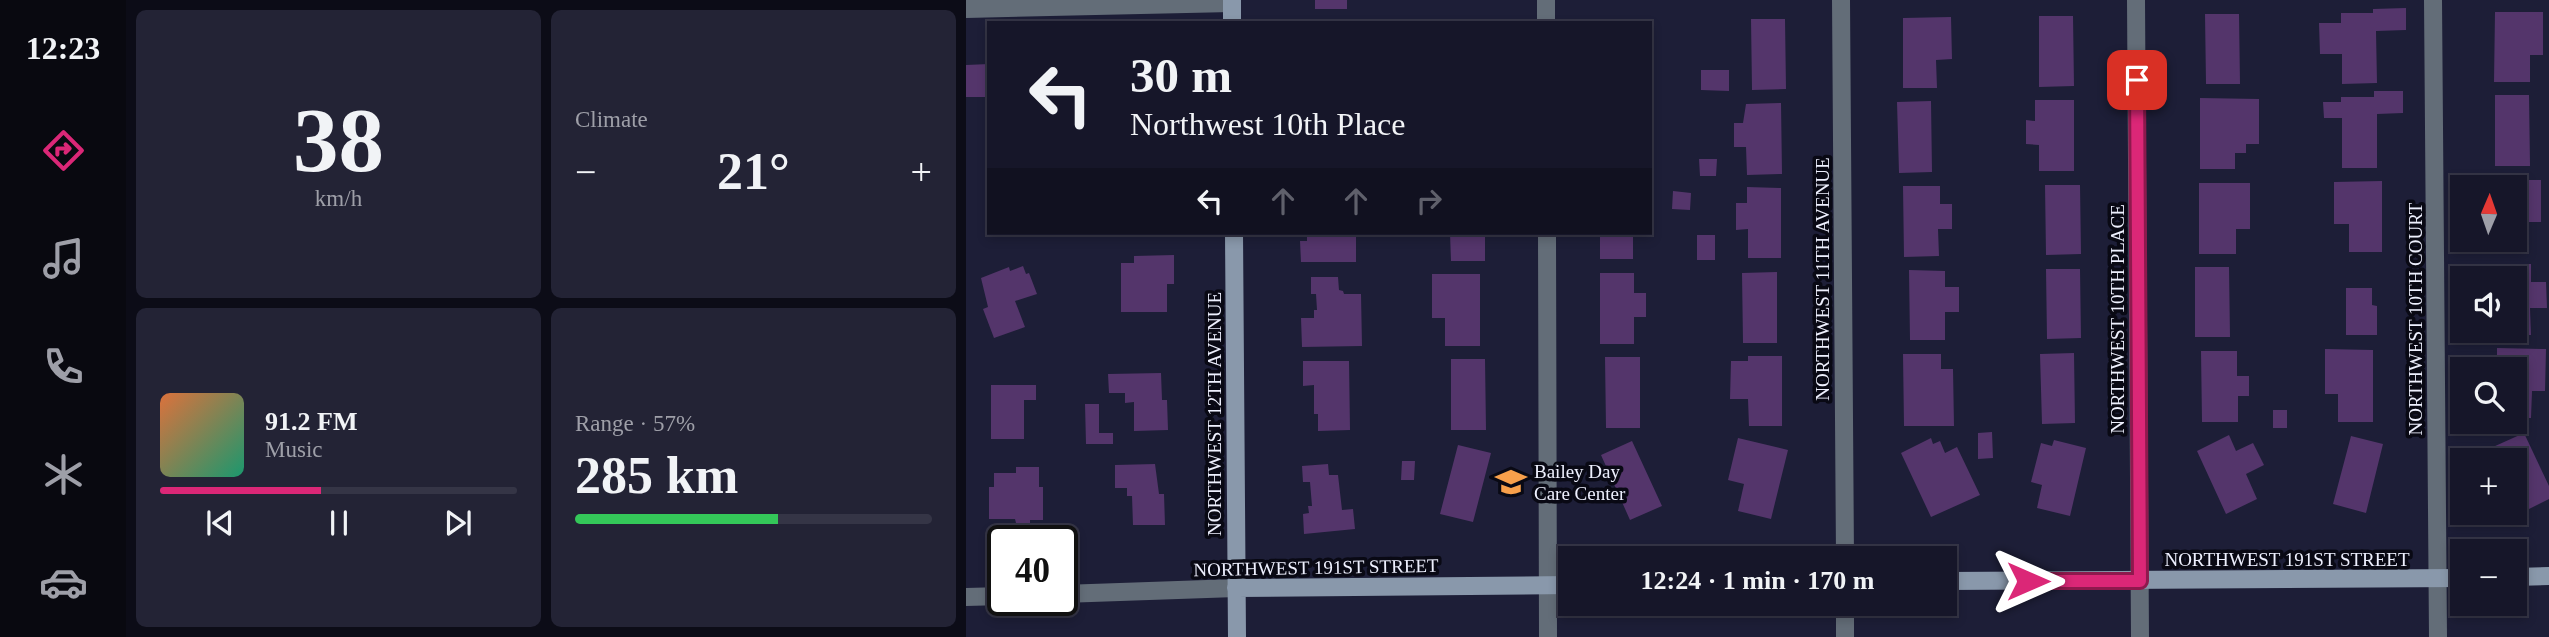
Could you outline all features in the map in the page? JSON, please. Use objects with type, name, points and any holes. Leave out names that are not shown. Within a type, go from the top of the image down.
[{"type":"street","points":[[1546,0],[1546,21]]},
{"type":"street","name":"NORTHWEST 11TH AVENUE","points":[[1841,0],[1845,546]]},
{"type":"street","name":"NORTHWEST 10TH PLACE","points":[[2136,0],[2140,637]]},
{"type":"street","name":"NORTHWEST 10TH COURT","points":[[2433,0],[2438,637]]},
{"type":"street","points":[[966,9],[1232,2],[1232,21]]},
{"type":"street","name":"NORTHWEST 12TH AVENUE","points":[[1234,235],[1237,637]]},
{"type":"street","points":[[1547,235],[1548,637]]},
{"type":"street","points":[[2527,577],[2549,576]]},
{"type":"street","name":"NORTHWEST 191ST STREET","points":[[1957,581],[2450,578]]},
{"type":"street","name":"NORTHWEST 191ST STREET","points":[[1078,593],[1236,588],[1558,585]]},
{"type":"street","points":[[966,597],[987,596]]},
{"type":"street","points":[[1845,616],[1845,637]]},
{"type":"building","points":[[1315,0],[1347,0],[1347,9],[1315,9]]},
{"type":"building","points":[[2406,8],[2406,30],[2376,31],[2377,83],[2342,84],[2342,54],[2320,54],[2319,23],[2341,23],[2341,13],[2373,13],[2373,9]]},
{"type":"building","points":[[2495,12],[2543,12],[2543,55],[2530,55],[2530,82],[2494,82]]},
{"type":"building","points":[[2205,14],[2239,14],[2240,84],[2206,84]]},
{"type":"building","points":[[2039,16],[2073,16],[2074,86],[2039,87]]},
{"type":"building","points":[[1951,17],[1952,59],[1936,60],[1937,88],[1903,88],[1903,18]]},
{"type":"building","points":[[1751,19],[1785,19],[1786,89],[1752,90]]},
{"type":"building","points":[[987,64],[987,97],[966,97],[966,65]]},
{"type":"building","points":[[1701,70],[1729,70],[1729,91],[1701,90]]},
{"type":"building","points":[[2374,91],[2403,91],[2403,113],[2377,114],[2377,168],[2342,168],[2342,118],[2324,118],[2323,102],[2341,102],[2341,97],[2374,97]]},
{"type":"building","points":[[2495,95],[2529,95],[2530,166],[2495,166]]},
{"type":"building","points":[[2200,98],[2259,99],[2259,144],[2246,144],[2246,153],[2235,153],[2235,169],[2200,169]]},
{"type":"building","points":[[2035,100],[2074,100],[2074,171],[2039,171],[2039,145],[2026,144],[2026,120],[2035,121]]},
{"type":"building","points":[[1931,101],[1932,172],[1899,173],[1897,102]]},
{"type":"building","points":[[1781,103],[1782,174],[1747,175],[1746,147],[1734,147],[1734,123],[1743,123],[1746,104]]},
{"type":"building","points":[[1699,159],[1717,159],[1716,176],[1700,176]]},
{"type":"building","points":[[2527,180],[2541,180],[2541,222],[2527,222]]},
{"type":"building","points":[[2382,181],[2382,252],[2349,252],[2349,224],[2334,224],[2334,182]]},
{"type":"building","points":[[2199,183],[2250,183],[2250,229],[2236,229],[2236,254],[2199,254]]},
{"type":"building","points":[[2045,185],[2080,185],[2081,254],[2046,255]]},
{"type":"building","points":[[1903,186],[1940,186],[1940,204],[1952,204],[1952,229],[1938,229],[1939,256],[1904,257]]},
{"type":"building","points":[[1747,187],[1781,188],[1781,258],[1748,258],[1748,229],[1736,230],[1736,203],[1747,203]]},
{"type":"building","points":[[1673,191],[1691,193],[1690,210],[1672,209]]},
{"type":"building","points":[[1307,235],[1356,235],[1356,262],[1301,262],[1300,241],[1307,241]]},
{"type":"building","points":[[1450,235],[1485,235],[1485,261],[1451,261]]},
{"type":"building","points":[[1600,235],[1633,235],[1633,259],[1600,259]]},
{"type":"building","points":[[1697,235],[1715,235],[1715,260],[1697,260]]},
{"type":"building","points":[[1174,255],[1174,284],[1167,284],[1167,312],[1121,312],[1121,263],[1134,263],[1134,256]]},
{"type":"building","points":[[2531,264],[2531,282],[2546,282],[2547,308],[2530,308],[2531,335],[2527,335],[2527,266],[2496,266]]},
{"type":"building","points":[[1023,266],[1026,274],[1029,273],[1037,294],[1015,301],[1025,327],[994,338],[983,309],[988,307],[981,278],[1009,267],[1010,271]]},
{"type":"building","points":[[2195,267],[2229,267],[2230,337],[2195,337]]},
{"type":"building","points":[[2046,269],[2080,269],[2081,338],[2047,339]]},
{"type":"building","points":[[1909,270],[1945,271],[1945,287],[1959,287],[1959,312],[1945,312],[1945,340],[1910,340]]},
{"type":"building","points":[[1777,272],[1777,343],[1743,343],[1742,273]]},
{"type":"building","points":[[1600,273],[1634,273],[1634,293],[1646,293],[1646,317],[1634,317],[1634,344],[1600,344]]},
{"type":"building","points":[[1432,274],[1480,274],[1480,346],[1445,346],[1445,318],[1432,318]]},
{"type":"building","points":[[1311,277],[1338,277],[1339,290],[1344,294],[1361,294],[1362,346],[1302,347],[1301,318],[1314,318],[1314,310],[1317,310],[1316,294],[1311,294]]},
{"type":"building","points":[[2346,288],[2372,288],[2372,305],[2377,306],[2377,335],[2346,335]]},
{"type":"building","points":[[2497,348],[2546,349],[2545,391],[2532,391],[2531,418],[2527,418],[2527,357],[2497,357]]},
{"type":"building","points":[[2325,349],[2373,350],[2373,422],[2338,422],[2338,394],[2325,394]]},
{"type":"building","points":[[2201,351],[2237,351],[2237,376],[2249,376],[2249,396],[2238,396],[2238,422],[2202,422]]},
{"type":"building","points":[[2074,353],[2075,423],[2042,424],[2040,354]]},
{"type":"building","points":[[1903,354],[1941,354],[1941,369],[1953,369],[1954,426],[1904,426]]},
{"type":"building","points":[[1748,356],[1782,356],[1782,426],[1749,426],[1748,399],[1730,399],[1731,361],[1748,361]]},
{"type":"building","points":[[1605,357],[1640,357],[1640,428],[1606,428]]},
{"type":"building","points":[[1451,359],[1485,359],[1486,430],[1451,430]]},
{"type":"building","points":[[1303,361],[1349,361],[1350,430],[1318,431],[1318,414],[1314,414],[1314,385],[1303,386]]},
{"type":"building","points":[[1161,373],[1162,400],[1167,400],[1168,430],[1134,431],[1134,402],[1125,403],[1125,393],[1109,393],[1108,374]]},
{"type":"building","points":[[991,385],[1036,385],[1036,400],[1024,400],[1024,439],[991,439]]},
{"type":"building","points":[[1085,404],[1099,404],[1099,433],[1113,433],[1113,444],[1086,444]]},
{"type":"building","points":[[2273,410],[2287,410],[2287,428],[2273,428]]},
{"type":"building","points":[[1992,432],[1993,458],[1978,459],[1978,433]]},
{"type":"building","points":[[2524,434],[2549,486],[2549,499],[2527,510],[2527,448],[2493,447]]},
{"type":"building","points":[[2229,435],[2236,451],[2253,443],[2264,465],[2246,474],[2257,499],[2226,514],[2197,451]]},
{"type":"building","points":[[2351,436],[2383,444],[2366,513],[2333,504]]},
{"type":"building","points":[[1738,438],[1788,450],[1771,519],[1738,511],[1744,484],[1728,480]]},
{"type":"building","points":[[1931,438],[1933,444],[1940,441],[1945,453],[1957,447],[1980,495],[1931,517],[1901,453]]},
{"type":"building","points":[[2054,440],[2086,448],[2070,516],[2037,508],[2042,485],[2031,482],[2041,443],[2052,446]]},
{"type":"building","points":[[1632,441],[1662,506],[1630,520],[1601,455]]},
{"type":"building","points":[[1458,445],[1491,453],[1473,522],[1440,514]]},
{"type":"building","points":[[1402,461],[1415,461],[1414,480],[1401,480]]},
{"type":"building","points":[[1155,464],[1159,494],[1164,494],[1165,525],[1133,525],[1132,496],[1127,496],[1127,488],[1115,488],[1115,465]]},
{"type":"building","points":[[1328,464],[1329,475],[1338,475],[1342,510],[1353,509],[1355,529],[1304,534],[1303,514],[1309,513],[1308,506],[1312,506],[1310,482],[1303,482],[1302,466]]},
{"type":"building","points":[[1016,467],[1039,467],[1039,487],[1043,487],[1043,520],[1016,523],[1015,519],[989,519],[989,487],[994,487],[994,473],[1016,473]]},
{"type":"place","name":"Bailey Day Care Center","points":[[1511,482]]},
{"type":"route","points":[[2028,581],[2140,581],[2137,80]]}]
